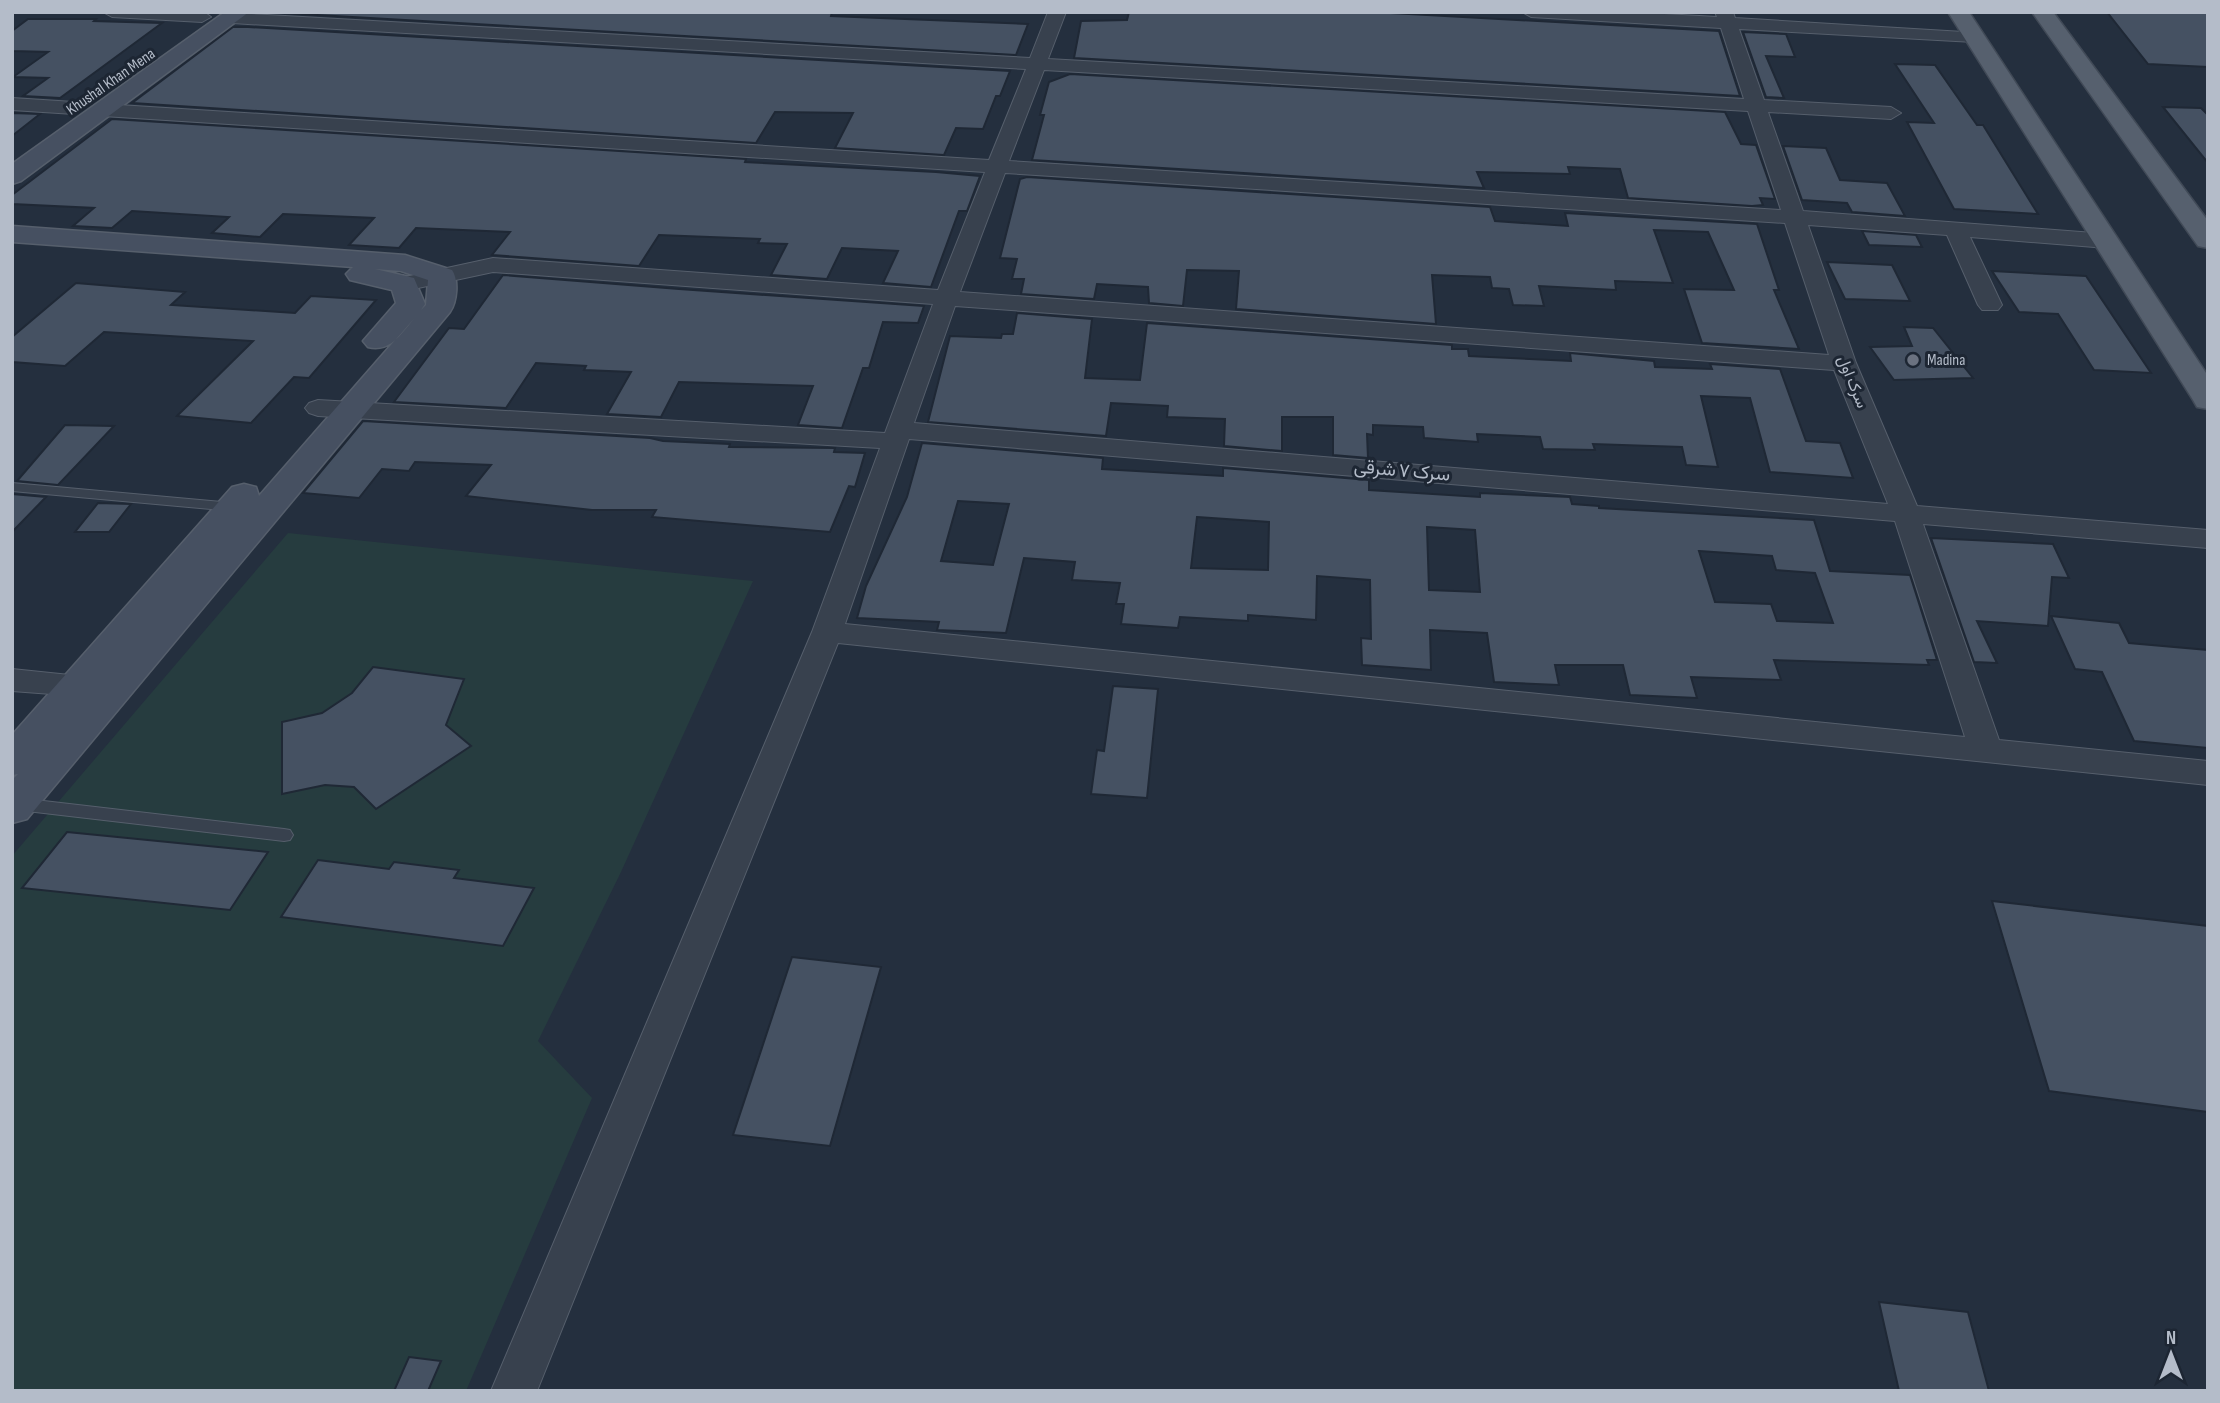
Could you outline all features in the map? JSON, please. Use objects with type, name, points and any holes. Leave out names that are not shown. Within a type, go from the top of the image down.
[{"type":"main road","points":[[1958,12],[2208,400]]},
{"type":"main road","points":[[2042,12],[2208,240]]},
{"type":"street","points":[[112,12],[205,15]]},
{"type":"street","points":[[514,1391],[827,632],[947,296],[1056,12]]},
{"type":"street","points":[[1531,12],[1726,18],[1974,37]]},
{"type":"street","name":"Khushal Khan Mena","points":[[12,151],[205,15]]},
{"type":"street","points":[[12,176],[236,15],[1891,113]]},
{"type":"street","name":"سرک‌ اول","points":[[1726,18],[1758,104],[1844,363],[1905,512],[1986,750]]},
{"type":"street","points":[[12,104],[74,108]]},
{"type":"street","points":[[103,110],[1794,217],[2106,241]]},
{"type":"street","points":[[1956,230],[1990,305]]},
{"type":"street","points":[[12,234],[405,263],[442,276]]},
{"type":"street","points":[[12,251],[362,274],[404,284],[493,265],[1844,363]]},
{"type":"street","points":[[13,805],[440,306],[442,276]]},
{"type":"street","points":[[12,761],[411,304],[404,284]]},
{"type":"street","name":"سرک ۷ شرقی","points":[[318,408],[897,436],[1905,512],[2208,539]]},
{"type":"street","points":[[827,632],[2208,773]]},
{"type":"street","points":[[12,680],[78,685]]},
{"type":"lane","points":[[12,487],[233,507]]},
{"type":"lane","points":[[13,805],[284,835]]},
{"type":"green space","points":[[288,533],[753,581],[621,872],[538,1041],[592,1098],[466,1391],[12,1391],[12,856]]},
{"type":"building","points":[[265,12],[832,12],[831,16],[1028,24],[1016,55]]},
{"type":"building","points":[[1129,12],[1391,13],[1719,31],[1740,96],[1074,58],[1081,21],[1127,20]]},
{"type":"building","points":[[2107,12],[2208,12],[2208,67],[2148,64]]},
{"type":"building","points":[[28,19],[162,23],[60,98],[23,96],[48,78],[13,77],[48,52],[12,51],[12,31]]},
{"type":"building","points":[[233,27],[1010,71],[1000,96],[996,96],[983,129],[956,128],[944,155],[835,148],[853,113],[775,112],[756,143],[132,103]]},
{"type":"building","points":[[1743,32],[1786,34],[1795,57],[1766,56],[1784,98],[1766,97]]},
{"type":"building","points":[[1895,64],[1935,65],[1977,125],[1983,125],[2038,214],[1954,209],[1907,122],[1934,123]]},
{"type":"building","points":[[1070,74],[1725,112],[1741,144],[1756,145],[1775,199],[1760,198],[1763,205],[1752,206],[1628,198],[1620,169],[1568,167],[1570,174],[1477,172],[1484,188],[1032,160],[1044,115],[1040,115],[1049,82]]},
{"type":"building","points":[[2163,107],[2201,108],[2208,115],[2208,163]]},
{"type":"building","points":[[12,113],[40,114],[12,136]]},
{"type":"building","points":[[112,119],[980,176],[967,211],[959,211],[931,287],[883,283],[898,251],[842,248],[827,279],[771,275],[787,244],[758,243],[760,239],[659,235],[639,266],[492,255],[510,232],[416,228],[399,248],[349,245],[374,218],[283,214],[260,237],[212,233],[229,217],[132,211],[112,228],[73,226],[94,208],[12,204],[12,195]]},
{"type":"building","points":[[1783,146],[1826,148],[1840,180],[1887,183],[1905,216],[1852,212],[1847,203],[1802,200]]},
{"type":"building","points":[[1027,177],[1490,207],[1495,221],[1568,226],[1565,213],[1757,224],[1779,290],[1774,290],[1799,349],[1702,343],[1684,289],[1734,290],[1708,232],[1654,230],[1673,283],[1615,281],[1616,290],[1539,286],[1544,306],[1513,305],[1509,289],[1492,288],[1490,277],[1432,275],[1436,324],[1236,309],[1239,271],[1187,270],[1183,306],[1149,303],[1148,287],[1097,284],[1094,299],[1021,294],[1024,279],[1012,279],[1017,259],[1000,258],[1020,179]]},
{"type":"building","points":[[1862,231],[1916,235],[1922,247],[1869,245]]},
{"type":"building","points":[[1827,262],[1892,265],[1910,301],[1845,299]]},
{"type":"building","points":[[1992,271],[2086,276],[2151,373],[2094,370],[2058,314],[2019,312]]},
{"type":"building","points":[[503,275],[924,306],[918,323],[883,322],[869,368],[863,368],[842,428],[798,425],[813,386],[679,382],[661,417],[607,414],[631,372],[584,370],[586,366],[536,363],[506,408],[394,402],[449,328],[464,329]]},
{"type":"building","points":[[76,283],[185,292],[171,305],[295,313],[311,296],[376,300],[309,378],[294,377],[251,423],[177,416],[253,341],[104,332],[65,366],[12,362],[12,337]]},
{"type":"building","points":[[1017,313],[1092,319],[1085,378],[1140,380],[1147,323],[1452,345],[1452,349],[1468,349],[1469,356],[1571,361],[1570,353],[1654,361],[1655,367],[1712,369],[1710,364],[1780,369],[1806,441],[1840,443],[1853,478],[1770,472],[1750,398],[1701,396],[1718,467],[1686,465],[1682,447],[1593,444],[1595,450],[1543,449],[1540,437],[1477,434],[1478,442],[1424,438],[1423,427],[1373,425],[1373,435],[1367,434],[1368,458],[1333,455],[1333,417],[1282,417],[1282,451],[1224,446],[1225,419],[1167,417],[1168,406],[1111,403],[1106,436],[928,422],[950,336],[1001,338],[1002,334],[1013,334]]},
{"type":"building","points":[[1904,327],[1933,328],[1973,378],[1894,380],[1870,347],[1912,346]]},
{"type":"building","points":[[363,421],[650,438],[730,444],[729,447],[835,448],[834,452],[865,453],[855,487],[849,486],[830,532],[652,517],[656,510],[592,510],[466,496],[491,465],[415,462],[409,471],[382,469],[359,498],[303,493]]},
{"type":"building","points":[[65,425],[114,426],[58,485],[17,481]]},
{"type":"building","points":[[922,443],[1103,458],[1102,469],[1223,476],[1223,468],[1369,480],[1369,490],[1480,497],[1480,493],[1570,497],[1572,504],[1599,508],[1814,520],[1830,571],[1910,575],[1937,660],[1927,660],[1929,665],[1774,660],[1781,680],[1691,677],[1697,698],[1630,695],[1623,665],[1555,665],[1559,685],[1494,682],[1487,633],[1430,630],[1431,670],[1362,665],[1361,638],[1371,639],[1370,580],[1317,576],[1316,620],[1248,615],[1248,621],[1180,617],[1178,628],[1121,624],[1124,604],[1116,604],[1120,583],[1072,580],[1075,562],[1024,558],[1006,633],[937,630],[939,622],[857,618],[866,586],[907,497]],"holes":[[[958,501],[1009,504],[993,565],[941,561]],[[1197,517],[1269,522],[1268,570],[1191,568]],[[1427,527],[1475,530],[1480,592],[1429,590]],[[1699,551],[1772,556],[1776,570],[1815,573],[1833,623],[1777,621],[1771,604],[1715,602]]]},
{"type":"building","points":[[12,494],[46,497],[12,532]]},
{"type":"building","points":[[98,503],[131,504],[109,532],[75,532]]},
{"type":"building","points":[[1931,538],[2053,544],[2069,578],[2052,577],[2048,626],[1977,621],[1997,663],[1974,662]]},
{"type":"building","points":[[2051,616],[2119,623],[2129,643],[2208,650],[2208,748],[2134,741],[2102,672],[2075,669]]},
{"type":"building","points":[[373,667],[464,679],[446,725],[471,746],[376,809],[354,787],[325,785],[282,794],[282,722],[322,713],[352,693]]},
{"type":"building","points":[[1113,686],[1158,689],[1147,798],[1091,794],[1097,750],[1104,751]]},
{"type":"building","points":[[67,832],[268,852],[230,910],[22,888]]},
{"type":"building","points":[[318,860],[389,869],[394,862],[459,870],[454,878],[534,888],[503,946],[281,917]]},
{"type":"building","points":[[1992,901],[2208,926],[2208,1112],[2049,1091]]},
{"type":"building","points":[[792,957],[881,967],[830,1146],[733,1135]]},
{"type":"building","points":[[1879,1302],[1968,1312],[1989,1391],[1899,1391]]},
{"type":"building","points":[[409,1357],[441,1361],[428,1391],[394,1391]]},
{"type":"place","name":"Madina","points":[[1913,360]]}]
